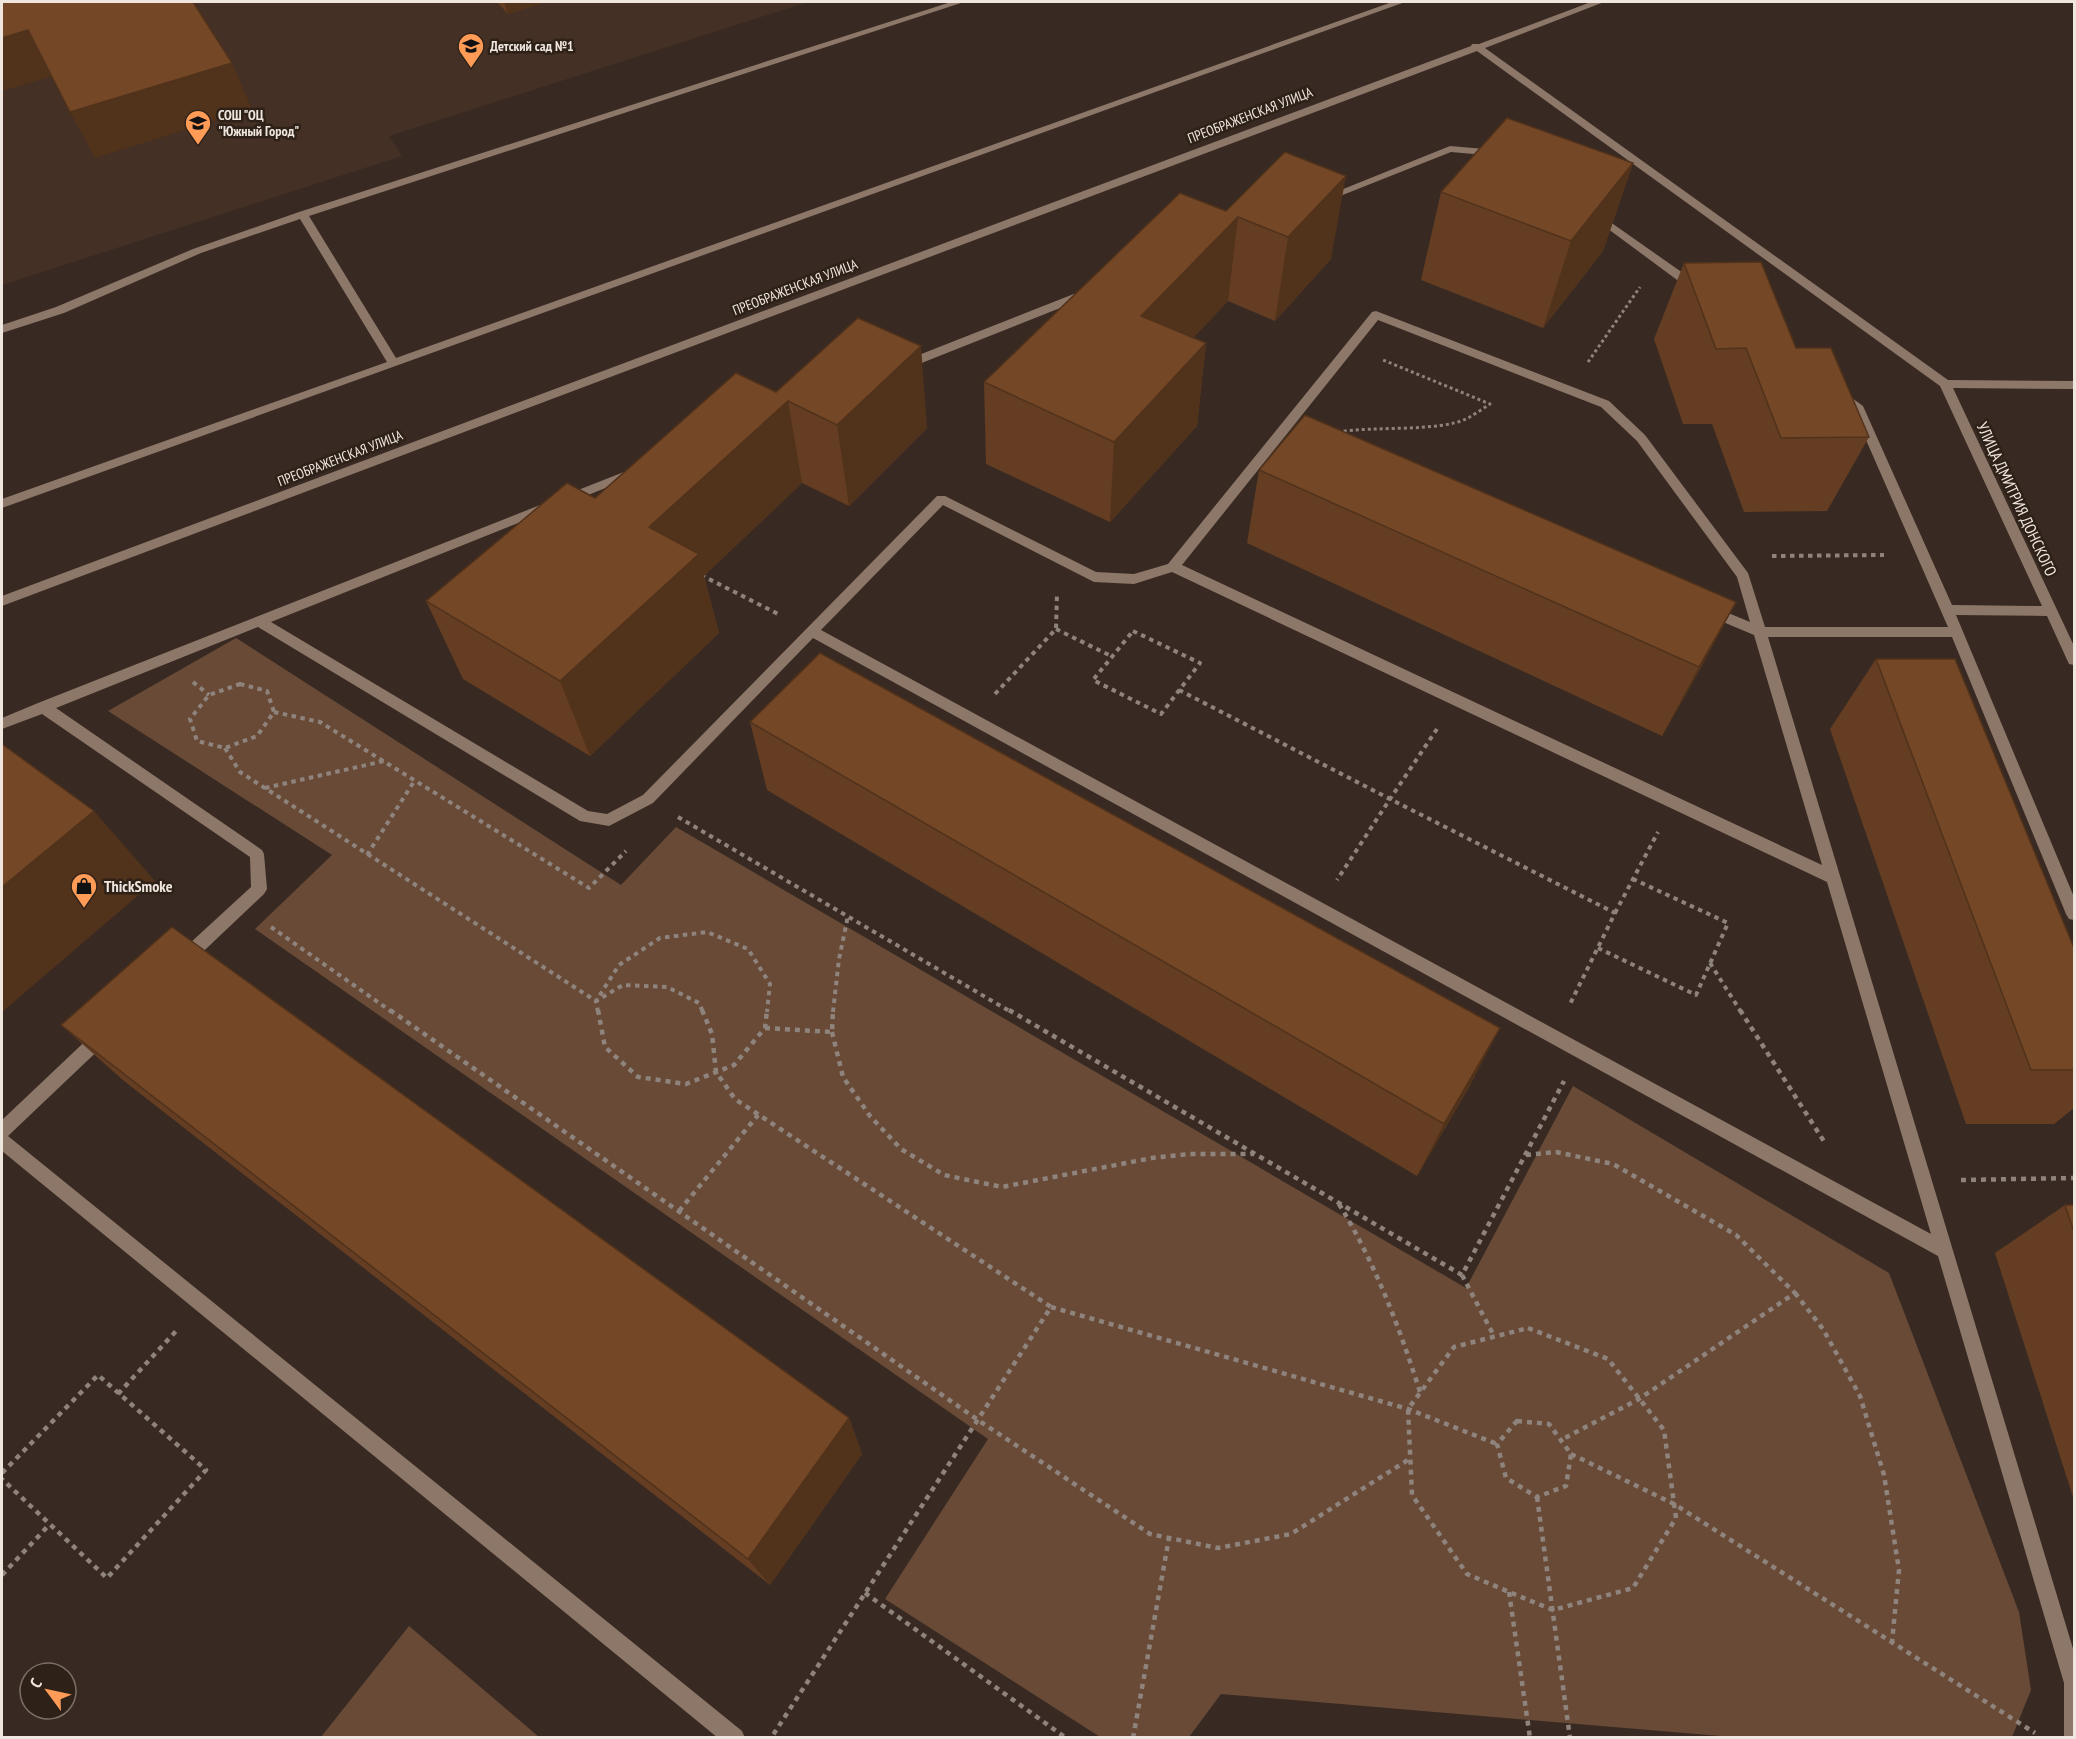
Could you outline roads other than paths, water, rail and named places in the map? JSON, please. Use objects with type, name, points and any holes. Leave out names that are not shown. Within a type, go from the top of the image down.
[{"type":"street","points":[[2,329],[60,310],[196,251],[303,214],[960,2]]},
{"type":"street","points":[[2,504],[1400,2]]},
{"type":"street","name":"ПРЕОБРАЖЕНСКАЯ УЛИЦА","points":[[2,601],[1476,46],[1599,2]]},
{"type":"street","points":[[1476,46],[1945,384],[2074,385]]},
{"type":"street","points":[[1309,204],[1450,149],[1513,154]]},
{"type":"street","points":[[1581,204],[1706,295]]},
{"type":"street","points":[[303,214],[394,364]]},
{"type":"street","points":[[891,370],[1102,286]]},
{"type":"street","points":[[258,621],[585,818],[609,820],[648,800],[941,499],[1094,577],[1134,579],[1173,567],[1376,315],[1605,405],[1641,438],[1743,576],[2074,1683],[2074,1737]]},
{"type":"street","name":"УЛИЦА ДМИТРИЯ ДОНСКОГО","points":[[1945,384],[2074,660]]},
{"type":"street","points":[[1828,385],[1857,406],[1957,632],[2074,914]]},
{"type":"street","points":[[1288,424],[1317,437]]},
{"type":"street","points":[[2,724],[647,467]]},
{"type":"street","points":[[1173,567],[1834,878]]},
{"type":"street","points":[[1696,604],[1761,632],[1957,632]]},
{"type":"street","points":[[1947,610],[2050,611]]},
{"type":"street","points":[[812,631],[1945,1251]]},
{"type":"street","points":[[43,707],[257,854],[259,889],[172,970]]},
{"type":"street","points":[[2,1131],[112,1026]]},
{"type":"street","points":[[2,1141],[735,1737]]},
{"type":"place","name":"Детский сад №1","points":[[471,69]]},
{"type":"place","name":"СОШ \"ОЦ \"Южный Город\"","points":[[198,146]]},
{"type":"place","name":"ThickSmoke","points":[[84,909]]}]
